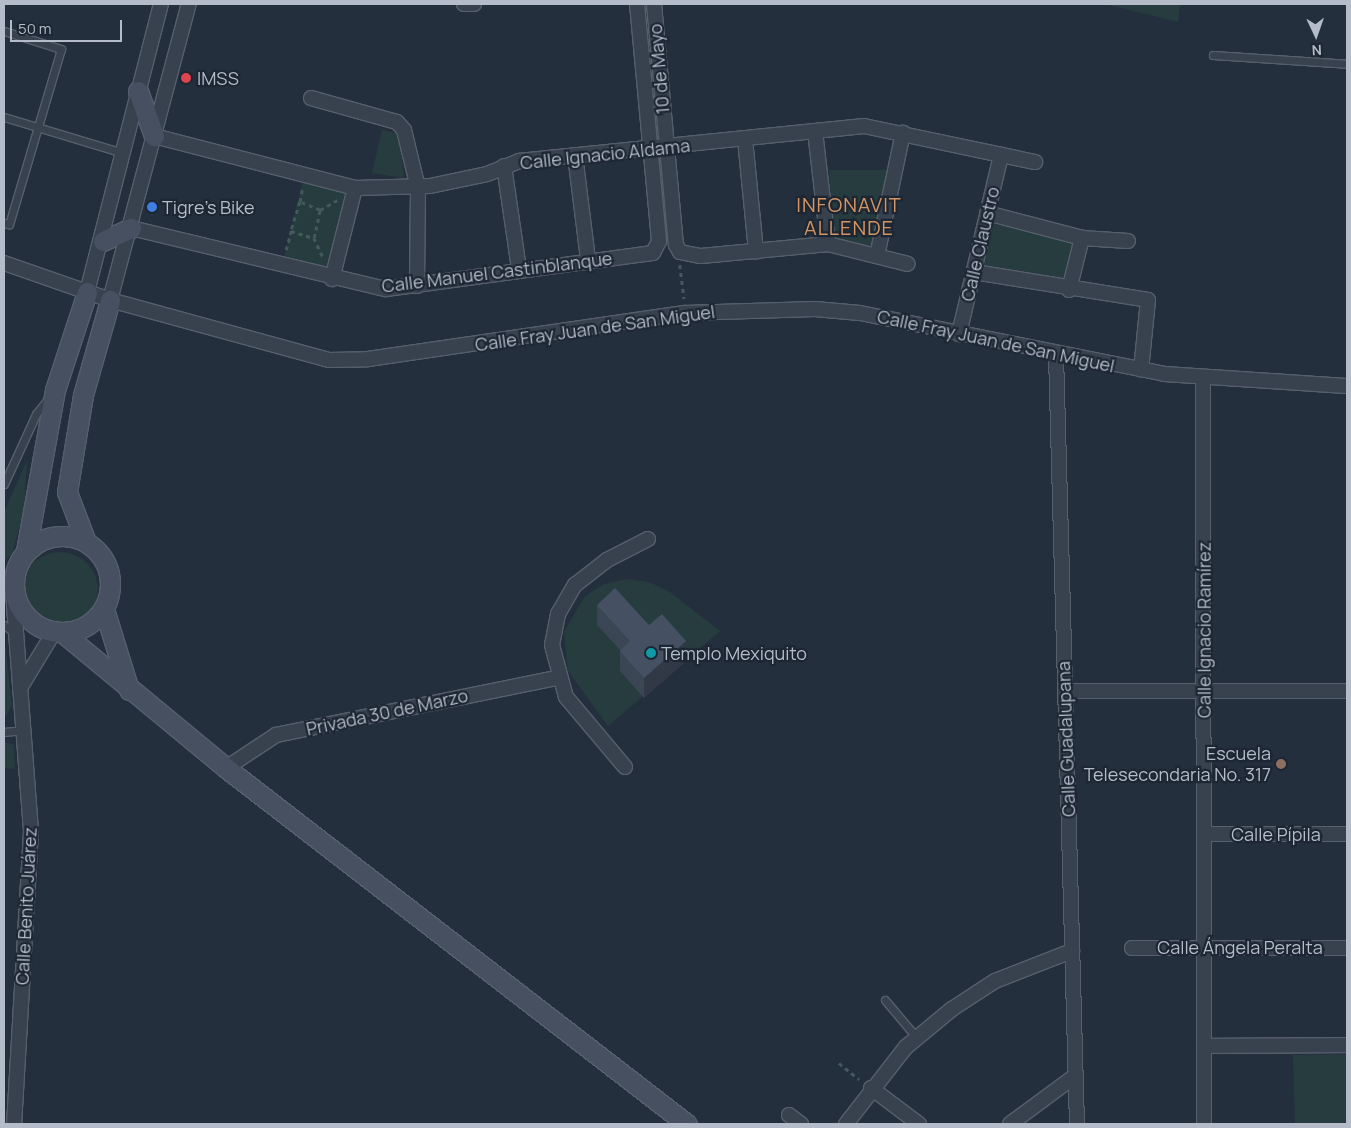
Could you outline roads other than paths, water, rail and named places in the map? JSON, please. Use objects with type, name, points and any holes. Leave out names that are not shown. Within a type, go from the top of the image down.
[{"type":"main road","points":[[138,91],[154,136]]},
{"type":"main road","points":[[102,241],[131,228]]},
{"type":"main road","points":[[83,395],[75,380],[92,305],[87,292]]},
{"type":"main road","points":[[87,292],[55,390],[26,551],[15,570],[13,592],[28,618],[58,633],[226,768],[687,1124]]},
{"type":"main road","points":[[86,542],[66,492],[83,395],[110,300]]},
{"type":"main road","points":[[26,551],[44,539],[65,535],[86,542],[101,554],[109,572],[110,591],[104,609],[93,622],[58,633]]},
{"type":"main road","points":[[104,609],[129,691]]},
{"type":"street","points":[[87,292],[102,241],[138,91],[162,4]]},
{"type":"street","points":[[110,300],[131,228],[189,4]]},
{"type":"street","points":[[464,4],[474,4]]},
{"type":"street","name":"10 de Mayo","points":[[637,4],[637,22],[658,248]]},
{"type":"street","name":"10 de Mayo","points":[[654,4],[654,22],[666,147],[680,252],[696,256],[756,251]]},
{"type":"street","points":[[637,22],[654,22]]},
{"type":"street","points":[[311,98],[397,122],[404,130],[418,188],[418,286]]},
{"type":"street","name":"Calle Ignacio Aldama","points":[[154,136],[355,188],[418,188],[504,166],[575,155],[864,126],[1035,162]]},
{"type":"street","points":[[815,131],[828,244]]},
{"type":"street","points":[[877,256],[903,133]]},
{"type":"street","points":[[744,138],[756,251],[828,244],[908,264]]},
{"type":"street","points":[[575,155],[588,260]]},
{"type":"street","name":"Calle Claustro","points":[[959,334],[1001,155]]},
{"type":"street","points":[[504,166],[518,269]]},
{"type":"street","points":[[332,279],[355,188]]},
{"type":"street","points":[[987,213],[1082,238],[1128,241]]},
{"type":"street","name":"Calle Manuel Castinblanque","points":[[131,228],[332,279],[386,289],[418,286],[518,269],[644,254],[658,248]]},
{"type":"street","points":[[1069,290],[1082,238]]},
{"type":"street","name":"Calle Fray Juan de San Miguel","points":[[4,263],[110,300],[346,362],[685,313],[815,309],[959,334],[1141,370],[1203,377],[1347,386]]},
{"type":"street","points":[[974,272],[1069,290],[1148,300],[1141,370]]},
{"type":"street","name":"Calle Guadalupana","points":[[1056,354],[1077,1124]]},
{"type":"street","name":"Calle Ignacio Ramírez","points":[[1203,377],[1206,946],[1204,1124]]},
{"type":"street","points":[[625,767],[566,697],[557,678],[552,645],[558,614],[575,585],[607,560],[648,539]]},
{"type":"street","name":"Calle Benito Juárez","points":[[13,592],[10,629],[20,688],[31,831],[14,1124]]},
{"type":"street","points":[[20,688],[58,633]]},
{"type":"street","name":"Privada 30 de Marzo","points":[[226,768],[276,735],[557,678]]},
{"type":"street","points":[[1065,692],[1347,691]]},
{"type":"street","name":"Calle Pípila","points":[[1205,834],[1347,834]]},
{"type":"street","name":"Calle Ángela Peralta","points":[[1132,948],[1206,946],[1347,948]]},
{"type":"street","points":[[846,1124],[870,1088],[917,1038],[995,981],[1072,951]]},
{"type":"street","points":[[1204,1046],[1347,1045]]},
{"type":"street","points":[[1010,1124],[1075,1076]]},
{"type":"street","points":[[870,1088],[919,1124]]},
{"type":"street","points":[[789,1115],[801,1124]]},
{"type":"lane","points":[[4,31],[61,49],[9,224],[4,223]]},
{"type":"lane","points":[[1213,55],[1347,64]]},
{"type":"lane","points":[[4,117],[123,153]]},
{"type":"lane","points":[[4,484],[36,414],[55,390]]},
{"type":"lane","points":[[4,732],[24,730]]},
{"type":"lane","points":[[885,1000],[917,1038]]},
{"type":"place","name":"IMSS","points":[[186,78]]},
{"type":"place","name":"Tigre's Bike","points":[[152,207]]},
{"type":"place","name":"Templo Mexiquito","points":[[651,653]]},
{"type":"place","name":"Escuela Telesecondaria No. 317","points":[[1281,764]]},
{"type":"district","name":"INFONAVIT ALLENDE","points":[[849,216]]}]
